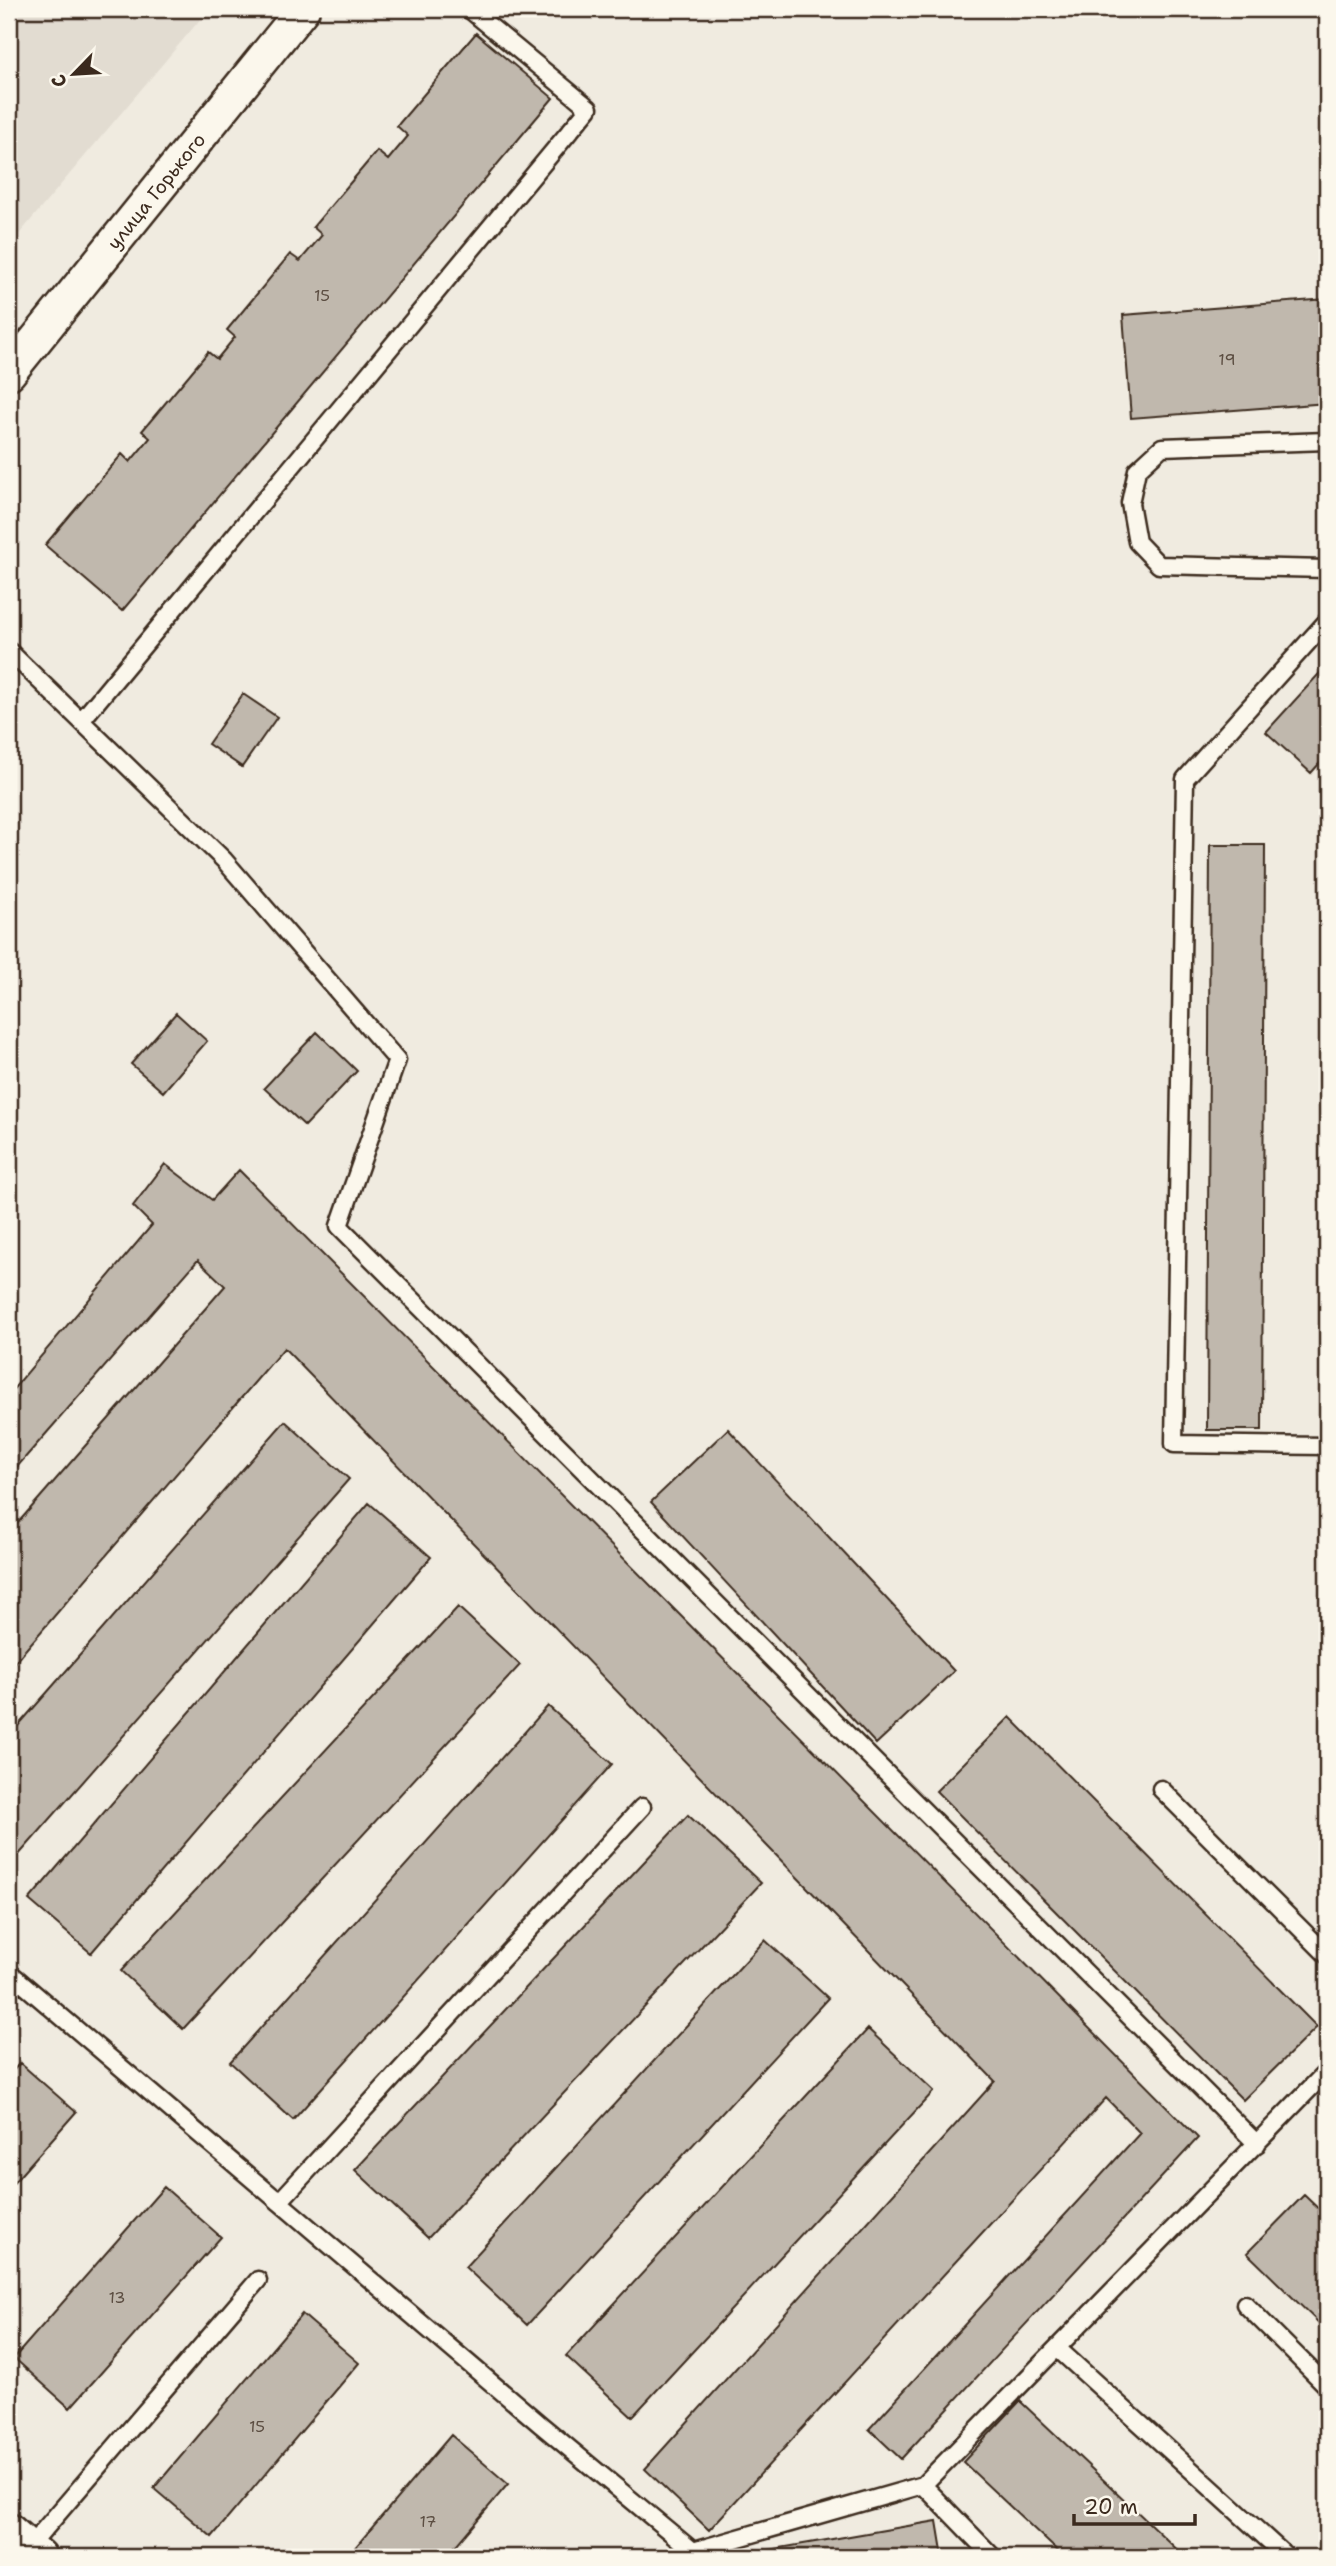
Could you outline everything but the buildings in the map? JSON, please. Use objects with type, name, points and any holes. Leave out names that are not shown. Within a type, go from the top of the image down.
[{"type":"street","name":"улица Горького","points":[[9,373],[303,9]]},
{"type":"lane","points":[[81,721],[589,108],[469,9]]},
{"type":"lane","points":[[1327,441],[1162,447],[1137,470],[1130,503],[1137,542],[1160,565],[1327,569]]},
{"type":"lane","points":[[1327,621],[1185,779],[1174,1444],[1327,1446]]},
{"type":"lane","points":[[9,651],[224,860],[397,1060],[339,1226],[1257,2144]]},
{"type":"lane","points":[[1161,1789],[1327,1955]]},
{"type":"lane","points":[[279,2202],[642,1807]]},
{"type":"lane","points":[[9,1972],[693,2551],[923,2485],[1327,2071]]},
{"type":"lane","points":[[25,2548],[258,2280]]},
{"type":"lane","points":[[1245,2304],[1327,2386]]},
{"type":"lane","points":[[1057,2348],[1287,2557]]},
{"type":"lane","points":[[923,2485],[993,2557]]},
{"type":"shaded area","points":[[9,9],[209,9],[9,246]]}]
